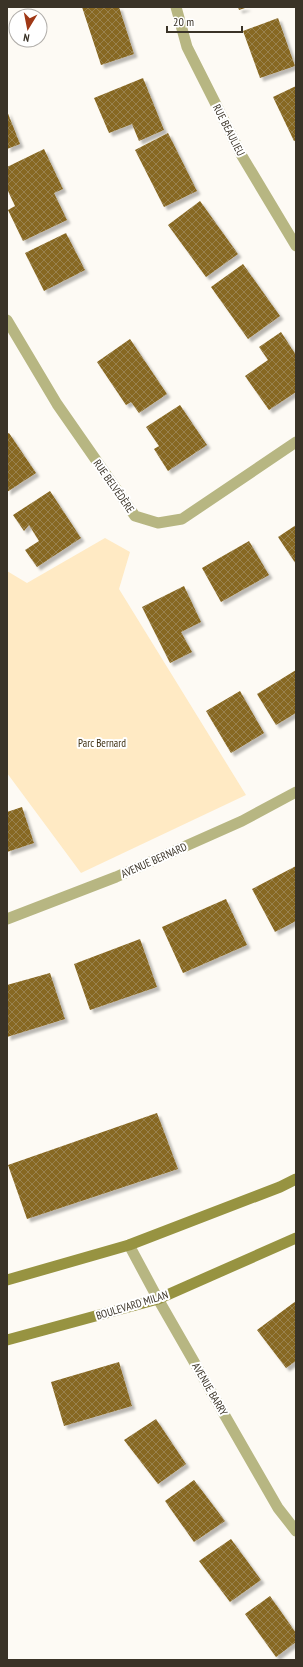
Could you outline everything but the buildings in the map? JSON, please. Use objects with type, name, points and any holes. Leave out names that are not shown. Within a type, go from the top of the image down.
[{"type":"main road","points":[[7,1280],[129,1245],[296,1180]]},
{"type":"main road","name":"BOULEVARD MILAN","points":[[7,1340],[158,1299],[296,1238]]},
{"type":"street","name":"RUE BEAULIEU","points":[[176,7],[187,47],[242,156],[296,246]]},
{"type":"street","name":"RUE BELVÉDÈRE","points":[[7,320],[57,404],[134,516],[158,523],[182,519],[296,442]]},
{"type":"street","name":"AVENUE BERNARD","points":[[7,919],[130,871],[242,821],[296,792]]},
{"type":"street","name":"AVENUE BARRY","points":[[129,1245],[158,1299],[278,1508],[296,1531]]},
{"type":"green space","name":"Parc Bernard","points":[[105,538],[130,552],[119,589],[246,795],[81,873],[7,773],[7,571],[27,583]]}]
